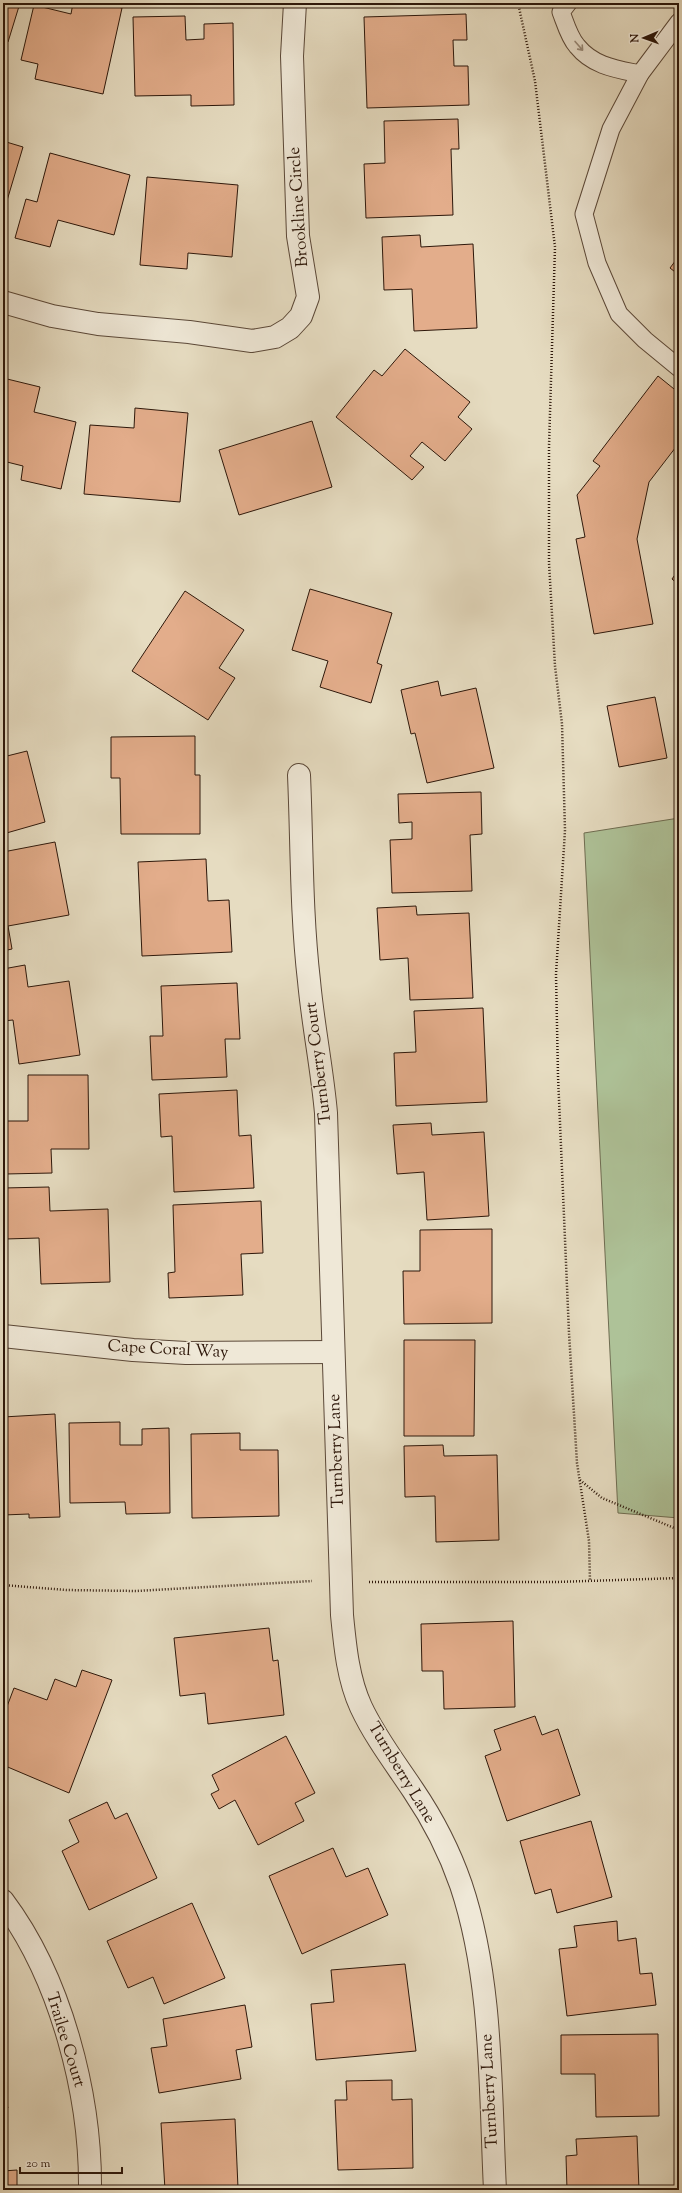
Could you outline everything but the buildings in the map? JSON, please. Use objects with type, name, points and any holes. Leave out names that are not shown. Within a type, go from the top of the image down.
[{"type":"street","name":"Brookline Circle","points":[[3,302],[52,316],[98,324],[189,332],[252,341],[275,337],[290,328],[301,316],[308,297],[298,236],[292,56],[295,3]]},
{"type":"street","name":"Turnberry Court","points":[[299,775],[309,981],[320,1055],[326,1113],[333,1352]]},
{"type":"street","name":"Cape Coral Way","points":[[3,1336],[133,1350],[186,1353],[333,1352]]},
{"type":"street","name":"Turnberry Lane","points":[[333,1352],[342,1615],[347,1662],[360,1706],[381,1744],[414,1792],[443,1844],[461,1884],[474,1929],[483,1978],[495,2190]]},
{"type":"street","name":"Trailee Court","points":[[3,1901],[37,1959],[60,2010],[73,2053],[84,2105],[90,2190]]},
{"type":"lane","points":[[568,3],[561,12],[576,45],[591,58],[606,67],[640,74]]},
{"type":"lane","points":[[679,22],[640,74],[611,129],[584,214],[597,263],[619,314],[645,340],[679,368]]},
{"type":"path","points":[[518,3],[535,81],[555,247],[549,446],[549,563],[555,666],[562,724],[565,830],[556,974],[562,1214],[580,1480],[589,1542],[590,1581]]},
{"type":"path","points":[[580,1480],[602,1498],[679,1530]]},
{"type":"path","points":[[3,1585],[66,1590],[136,1590],[305,1582],[590,1581],[679,1578]]},
{"type":"green space","points":[[679,818],[679,1518],[618,1513],[584,833]]}]
